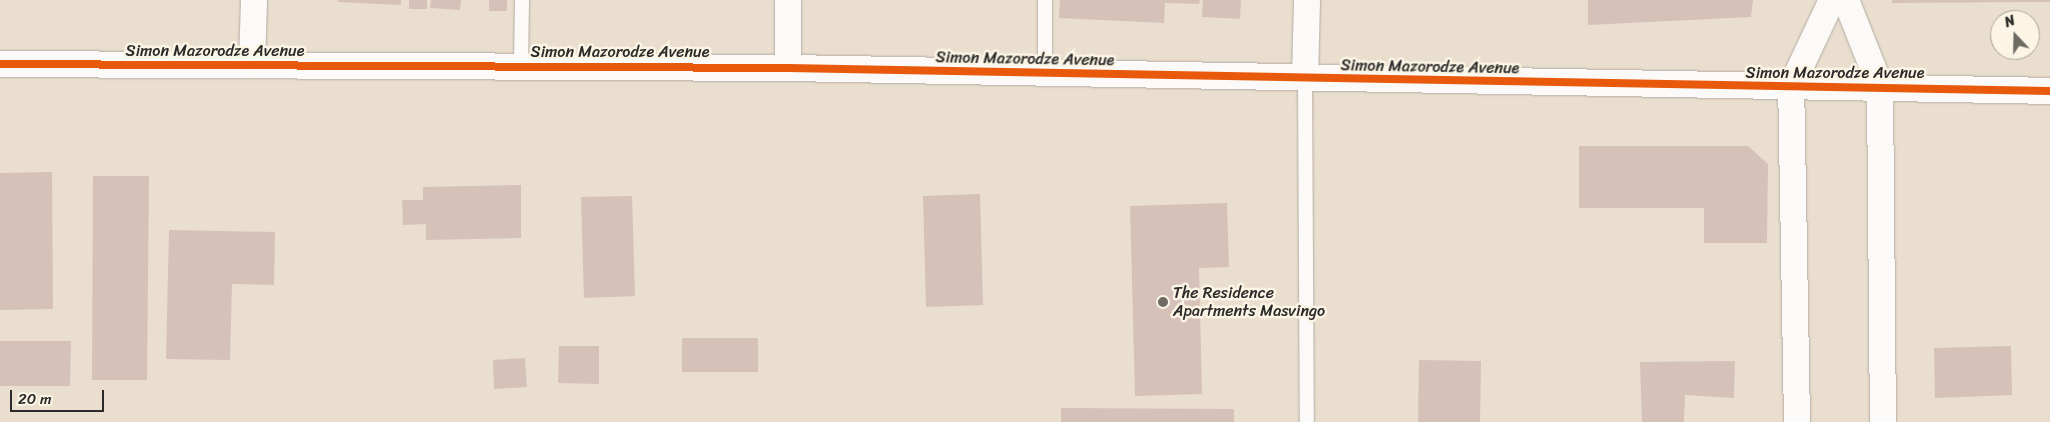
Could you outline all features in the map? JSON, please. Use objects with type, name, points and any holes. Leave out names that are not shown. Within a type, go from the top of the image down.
[{"type":"street","points":[[252,64],[254,0]]},
{"type":"street","points":[[788,0],[788,68]]},
{"type":"street","points":[[1305,78],[1307,0]]},
{"type":"street","points":[[1797,422],[1791,88],[1832,0]]},
{"type":"street","points":[[1846,0],[1880,86],[1883,422]]},
{"type":"street","name":"Simon Mazorodze Avenue","points":[[0,64],[521,65],[788,68],[1791,88],[1880,86],[2050,91]]},
{"type":"lane","points":[[521,65],[522,0]]},
{"type":"lane","points":[[1045,0],[1045,73]]},
{"type":"lane","points":[[1305,78],[1307,422]]},
{"type":"building","points":[[338,0],[401,0],[401,5],[338,2]]},
{"type":"building","points":[[409,0],[427,0],[427,9],[409,9]]},
{"type":"building","points":[[431,0],[461,0],[460,10],[430,8]]},
{"type":"building","points":[[489,0],[507,0],[507,11],[489,11]]},
{"type":"building","points":[[1060,0],[1200,0],[1199,4],[1165,3],[1164,23],[1059,18]]},
{"type":"building","points":[[1203,0],[1241,0],[1240,19],[1202,17]]},
{"type":"building","points":[[1588,0],[1753,0],[1751,17],[1588,25]]},
{"type":"building","points":[[1892,0],[2050,0],[2050,2],[1892,3]]},
{"type":"building","points":[[1579,146],[1748,146],[1768,164],[1767,243],[1704,243],[1704,208],[1579,208]]},
{"type":"building","points":[[52,172],[53,309],[0,310],[0,173]]},
{"type":"building","points":[[93,176],[149,176],[147,380],[92,380]]},
{"type":"building","points":[[521,185],[521,238],[426,240],[426,224],[403,225],[402,200],[423,200],[423,187]]},
{"type":"building","points":[[980,194],[983,305],[926,307],[923,196]]},
{"type":"building","points":[[632,196],[635,296],[584,298],[581,197]]},
{"type":"building","points":[[1227,203],[1229,267],[1199,268],[1202,394],[1135,396],[1130,206]]},
{"type":"building","points":[[169,230],[275,232],[274,285],[232,284],[230,360],[166,359]]},
{"type":"building","points":[[682,338],[758,338],[758,372],[682,372]]},
{"type":"building","points":[[0,341],[71,341],[70,386],[0,386]]},
{"type":"building","points":[[559,346],[599,346],[599,384],[558,383]]},
{"type":"building","points":[[2011,346],[2012,395],[1935,398],[1934,348]]},
{"type":"building","points":[[525,358],[527,387],[494,389],[493,360]]},
{"type":"building","points":[[1419,360],[1481,361],[1480,422],[1418,422]]},
{"type":"building","points":[[1735,361],[1734,398],[1685,395],[1684,422],[1642,422],[1640,362]]},
{"type":"building","points":[[1061,408],[1234,409],[1234,422],[1061,422]]},
{"type":"cycle path","points":[[0,64],[788,68],[2050,91]]},
{"type":"place","name":"The Residence Apartments Masvingo","points":[[1163,302]]}]
